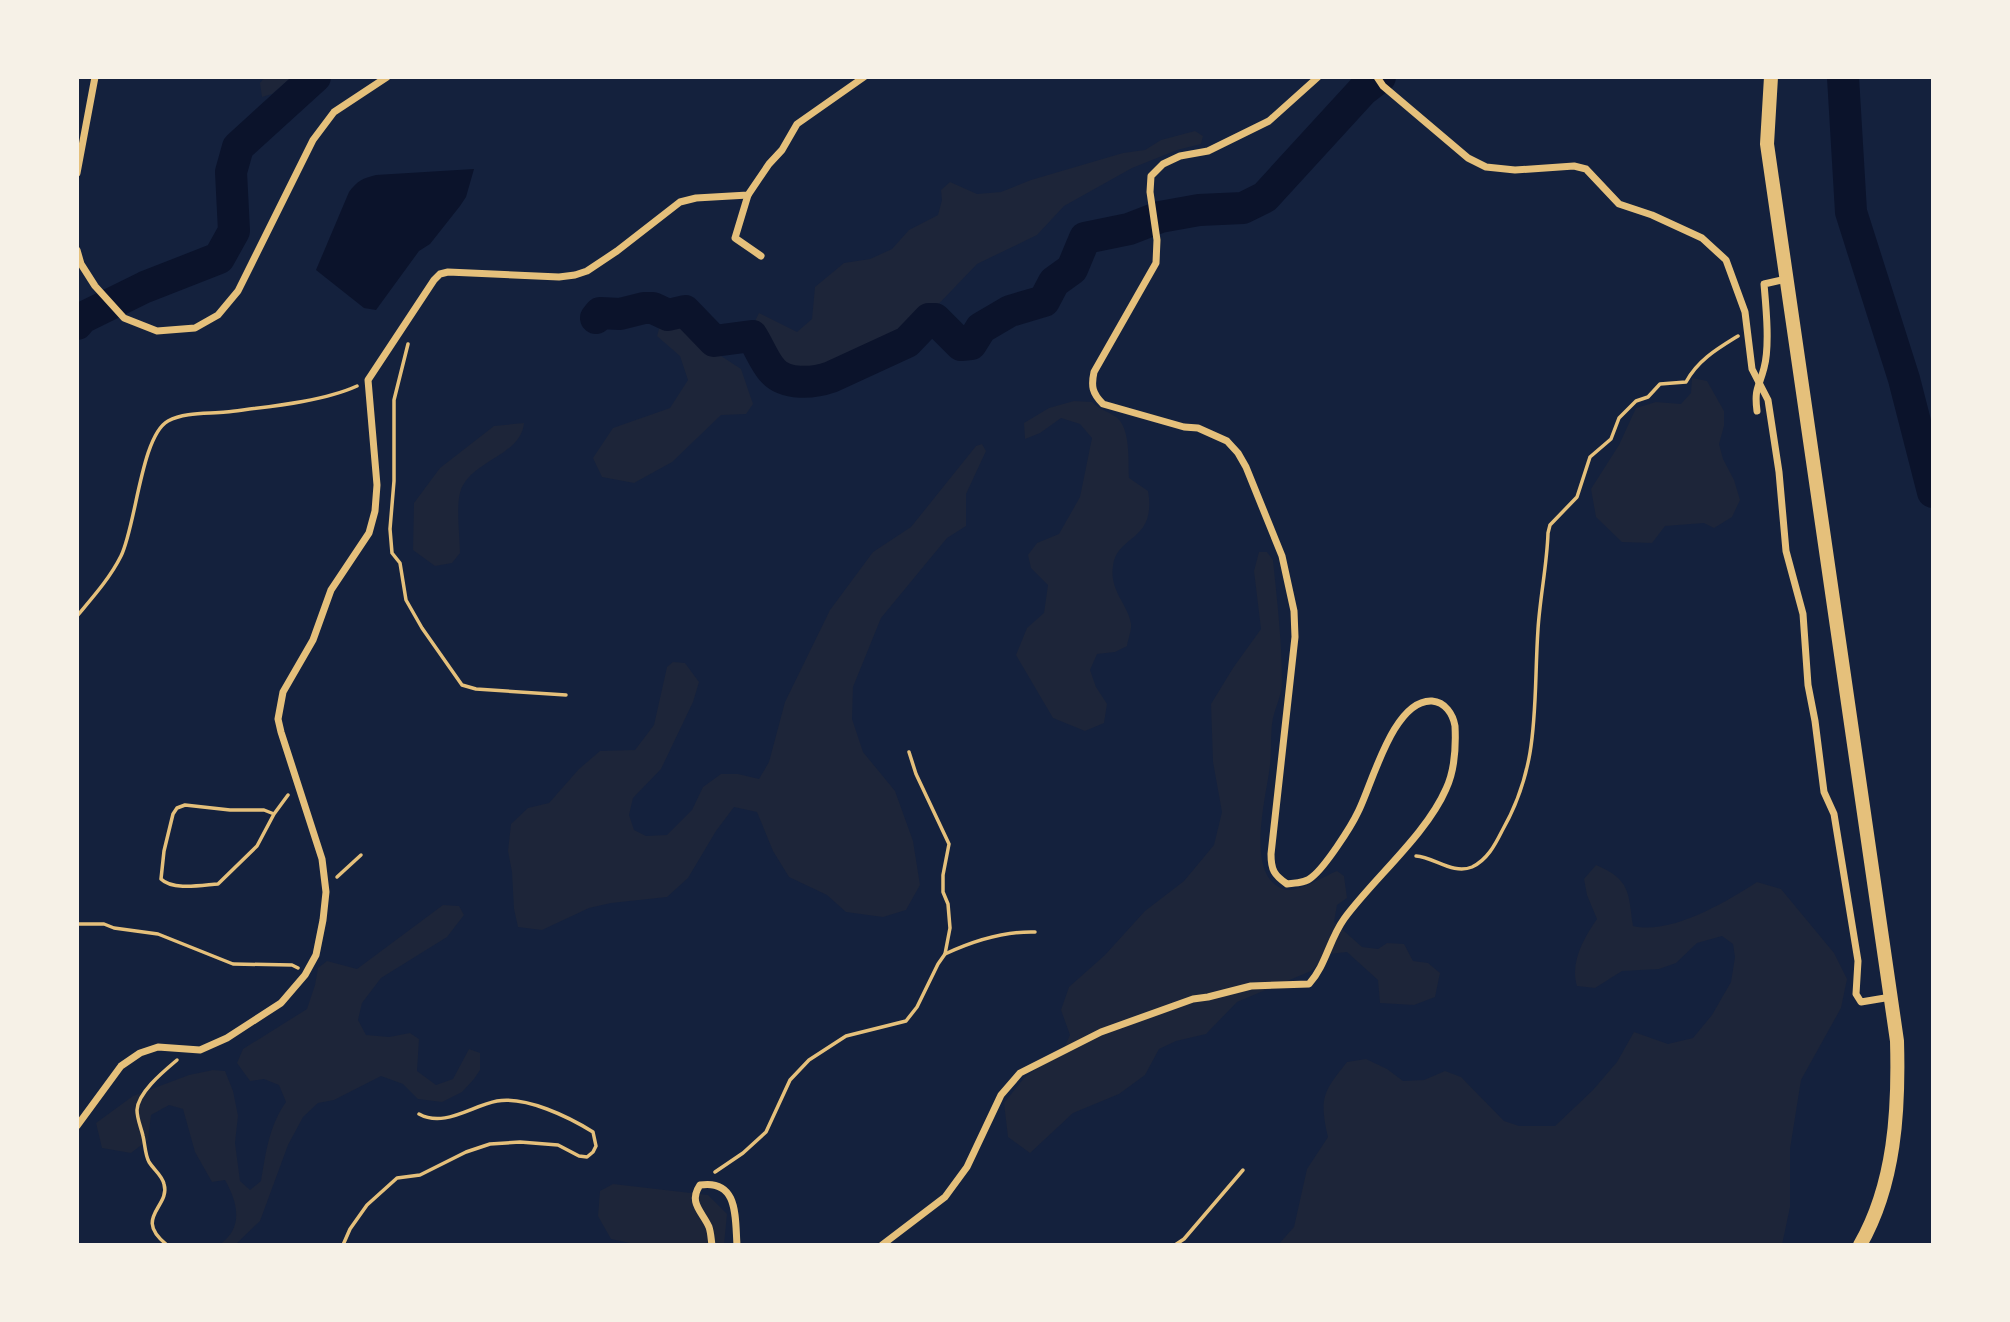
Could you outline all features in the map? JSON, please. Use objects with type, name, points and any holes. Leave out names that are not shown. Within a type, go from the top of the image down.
[{"type":"highway","points":[[1771,77],[1767,144],[1898,1041],[1897,1121],[1881,1194],[1860,1245]]},
{"type":"street","points":[[77,173],[95,77]]},
{"type":"street","points":[[77,250],[80,264],[95,286],[124,318],[157,331],[194,328],[218,315],[238,291],[313,140],[334,112],[387,77]]},
{"type":"street","points":[[761,256],[735,238],[748,195],[782,150],[797,124],[864,77]]},
{"type":"street","points":[[882,1245],[945,1197],[967,1167],[1001,1095],[1020,1073],[1101,1032],[1193,999],[1208,998],[1251,986],[1309,984],[1320,972],[1339,926],[1434,810],[1447,788],[1454,765],[1454,717],[1446,707],[1432,701],[1417,705],[1406,712],[1382,754],[1358,812],[1311,878],[1287,884],[1277,877],[1271,869],[1295,637],[1294,611],[1282,556],[1247,467],[1227,441],[1198,428],[1184,427],[1103,404],[1095,396],[1091,385],[1094,372],[1156,263],[1151,176],[1163,164],[1180,156],[1208,152],[1269,121],[1318,77]]},
{"type":"street","points":[[1377,77],[1383,86],[1468,158],[1486,167],[1515,170],[1574,166],[1586,169],[1619,204],[1652,215],[1702,238],[1726,260],[1745,312],[1752,369],[1768,400],[1779,472],[1786,551],[1803,614],[1808,685],[1824,792],[1833,814],[1858,961],[1856,994],[1861,1002],[1892,997]]},
{"type":"street","points":[[77,1126],[85,1118],[104,1086],[130,1059],[158,1048],[190,1050],[209,1047],[227,1038],[281,1003],[305,975],[316,955],[326,892],[322,859],[281,732],[279,712],[284,692],[313,640],[331,590],[369,533],[375,511],[377,485],[369,380],[434,280],[440,274],[448,272],[559,277],[575,275],[587,271],[617,251],[680,202],[696,198],[748,195]]},
{"type":"street","points":[[1757,411],[1755,393],[1765,367],[1764,284],[1786,279]]},
{"type":"street","points":[[712,1245],[710,1230],[695,1205],[694,1193],[700,1185],[719,1186],[728,1193],[734,1205],[737,1245]]},
{"type":"path","points":[[412,315],[412,328],[394,400],[394,481],[390,529],[392,553],[400,563],[406,600],[462,685],[476,690],[566,695]]},
{"type":"path","points":[[1398,856],[1421,856],[1460,870],[1482,860],[1493,847],[1517,805],[1529,767],[1538,630],[1550,525],[1577,497],[1590,457],[1611,439],[1619,418],[1636,401],[1648,397],[1660,384],[1686,382],[1705,356],[1746,331]]},
{"type":"path","points":[[77,616],[105,583],[122,554],[149,452],[160,426],[186,415],[257,408],[327,396],[369,380]]},
{"type":"path","points":[[710,1184],[712,1175],[743,1153],[766,1132],[790,1080],[809,1060],[845,1037],[905,1021],[917,1007],[945,954],[950,928],[948,904],[943,892],[948,844],[916,774],[909,752]]},
{"type":"path","points":[[274,814],[257,810],[185,805],[177,808],[164,851],[162,879],[173,886],[218,884],[257,846],[274,814],[287,796],[298,787]]},
{"type":"path","points":[[326,892],[338,876],[361,855]]},
{"type":"path","points":[[77,924],[104,924],[114,928],[158,934],[233,964],[292,965],[305,975]]},
{"type":"path","points":[[945,954],[963,945],[1005,933],[1035,932]]},
{"type":"path","points":[[167,1245],[157,1237],[152,1226],[152,1215],[164,1196],[165,1186],[162,1177],[148,1161],[137,1111],[139,1102],[151,1086],[190,1050]]},
{"type":"path","points":[[343,1245],[350,1229],[367,1205],[397,1178],[419,1175],[466,1152],[490,1144],[520,1142],[558,1145],[579,1156],[587,1157],[596,1146],[593,1132],[579,1123],[552,1111],[515,1101],[498,1101],[441,1119],[429,1120],[419,1114]]},
{"type":"path","points":[[1175,1245],[1184,1239],[1243,1170]]},
{"type":"shaded area","points":[[265,77],[292,77],[272,94],[262,97],[260,83]]},
{"type":"shaded area","points":[[1195,131],[1203,136],[1201,144],[1177,150],[1132,168],[1064,206],[1037,235],[977,264],[908,336],[854,361],[831,376],[792,374],[777,368],[752,327],[759,313],[797,332],[812,319],[815,287],[844,263],[870,259],[892,249],[909,230],[938,215],[942,200],[941,190],[950,182],[977,194],[1001,192],[1031,180],[1123,153],[1145,150],[1161,140]]},
{"type":"shaded area","points":[[474,169],[466,197],[460,206],[430,244],[419,251],[376,310],[364,308],[316,270],[349,192],[361,180],[376,175]]},
{"type":"shaded area","points":[[662,319],[688,328],[698,341],[741,369],[753,404],[746,414],[721,415],[672,462],[634,483],[602,477],[593,458],[613,428],[670,408],[688,380],[680,356],[657,336]]},
{"type":"shaded area","points":[[1692,378],[1707,381],[1724,411],[1724,426],[1719,444],[1740,500],[1732,517],[1714,528],[1704,523],[1665,526],[1652,543],[1622,542],[1596,517],[1591,489],[1619,445],[1636,408],[1656,402],[1681,404],[1691,393]]},
{"type":"shaded area","points":[[1074,401],[1092,402],[1121,422],[1128,445],[1129,478],[1148,491],[1149,508],[1142,529],[1121,548],[1113,566],[1116,591],[1129,617],[1131,629],[1127,646],[1115,652],[1097,654],[1090,670],[1096,687],[1107,704],[1104,723],[1085,731],[1053,718],[1016,655],[1027,628],[1044,613],[1048,585],[1031,568],[1028,555],[1037,543],[1059,534],[1080,497],[1092,438],[1080,424],[1061,418],[1040,433],[1025,439],[1024,423],[1049,408]]},
{"type":"shaded area","points":[[524,423],[514,444],[483,465],[465,482],[458,506],[460,553],[452,563],[435,566],[413,550],[414,503],[440,468],[494,426]]},
{"type":"shaded area","points":[[982,444],[986,451],[966,494],[966,526],[947,538],[881,618],[853,687],[852,719],[863,752],[895,791],[913,841],[920,885],[906,910],[883,917],[846,912],[827,895],[789,877],[773,851],[757,812],[734,807],[688,878],[667,897],[589,908],[542,930],[518,927],[508,851],[511,824],[528,808],[549,803],[579,769],[600,751],[635,750],[654,725],[667,667],[673,662],[685,663],[699,682],[693,702],[661,769],[633,798],[629,815],[634,830],[646,836],[667,835],[692,810],[703,787],[721,774],[738,774],[759,779],[769,762],[785,702],[830,610],[873,552],[911,527],[976,446]]},
{"type":"shaded area","points":[[1259,552],[1267,552],[1273,560],[1282,667],[1281,691],[1272,724],[1270,765],[1261,833],[1264,868],[1271,881],[1289,890],[1337,871],[1344,876],[1347,898],[1337,905],[1334,922],[1362,947],[1378,949],[1387,943],[1404,944],[1413,961],[1428,963],[1440,973],[1435,997],[1414,1005],[1380,1003],[1378,980],[1347,952],[1329,954],[1311,971],[1237,1002],[1206,1034],[1176,1041],[1159,1049],[1145,1075],[1119,1094],[1073,1113],[1030,1153],[1008,1137],[1004,1103],[1024,1078],[1064,1048],[1070,1035],[1061,1010],[1069,987],[1105,955],[1145,911],[1184,881],[1214,845],[1222,812],[1213,762],[1211,704],[1261,629],[1254,571]]},
{"type":"shaded area","points":[[1596,865],[1616,876],[1626,888],[1633,926],[1648,928],[1698,915],[1757,882],[1781,889],[1834,953],[1847,979],[1841,1008],[1801,1080],[1790,1149],[1790,1207],[1782,1245],[1278,1245],[1294,1227],[1307,1169],[1328,1137],[1324,1113],[1325,1096],[1347,1062],[1366,1059],[1387,1069],[1403,1081],[1424,1080],[1445,1071],[1461,1077],[1504,1121],[1519,1126],[1555,1126],[1593,1090],[1617,1062],[1634,1032],[1668,1044],[1693,1038],[1712,1015],[1731,982],[1735,957],[1733,944],[1722,936],[1697,943],[1676,963],[1659,969],[1622,971],[1595,988],[1577,986],[1575,969],[1579,951],[1597,919],[1584,879]]},
{"type":"shaded area","points":[[443,905],[459,906],[464,915],[447,937],[381,978],[362,1003],[358,1020],[366,1035],[389,1037],[410,1033],[419,1039],[417,1071],[436,1085],[453,1079],[469,1049],[480,1053],[480,1070],[462,1092],[442,1102],[418,1099],[403,1084],[381,1076],[334,1100],[318,1103],[303,1117],[288,1145],[260,1221],[235,1245],[219,1245],[227,1238],[235,1223],[233,1197],[225,1180],[212,1182],[195,1152],[183,1109],[169,1105],[151,1115],[148,1140],[131,1153],[102,1148],[96,1123],[133,1096],[189,1075],[213,1070],[225,1071],[233,1091],[238,1116],[235,1143],[240,1181],[250,1190],[261,1181],[272,1130],[286,1102],[279,1085],[264,1079],[250,1081],[237,1063],[243,1049],[307,1009],[318,968],[327,961],[357,969]]},
{"type":"shaded area","points":[[613,1184],[708,1195],[727,1214],[724,1245],[639,1245],[611,1239],[598,1216],[600,1191]]},
{"type":"waterway","points":[[77,324],[82,318],[145,287],[219,258],[234,231],[231,172],[238,147],[315,77]]},
{"type":"waterway","points":[[596,318],[600,313],[620,314],[644,308],[653,308],[668,315],[685,311],[714,341],[752,336],[772,370],[784,379],[800,382],[831,377],[907,342],[929,319],[935,319],[961,345],[971,344],[981,328],[1010,311],[1044,301],[1054,282],[1072,269],[1085,238],[1129,229],[1160,217],[1199,210],[1243,208],[1265,197],[1363,90],[1380,77]]},
{"type":"waterway","points":[[1843,77],[1851,212],[1904,379],[1933,492]]}]
